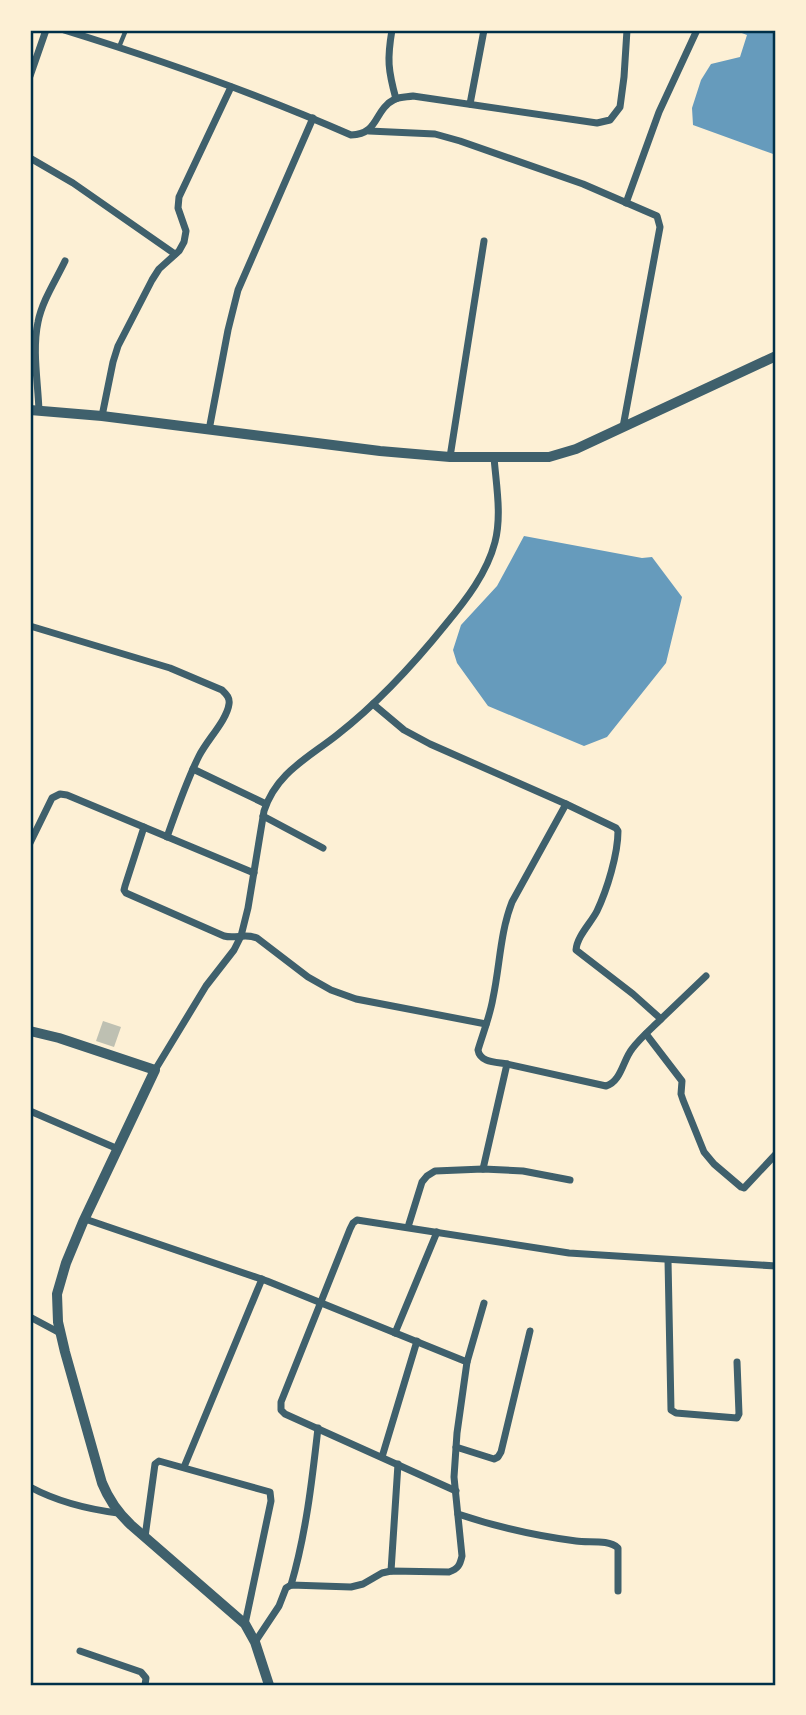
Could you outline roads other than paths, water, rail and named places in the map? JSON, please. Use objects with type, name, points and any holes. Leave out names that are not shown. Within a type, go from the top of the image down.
[{"type":"street","points":[[30,76],[46,30]]},
{"type":"street","points":[[64,30],[231,87],[351,135],[362,135],[369,131],[384,107],[396,99],[413,96],[597,123],[610,120],[620,107],[627,30]]},
{"type":"street","points":[[392,30],[387,57],[396,99]]},
{"type":"street","points":[[470,104],[484,30]]},
{"type":"street","points":[[626,202],[659,112],[697,30]]},
{"type":"street","points":[[102,416],[118,346],[152,280],[184,242],[186,232],[178,208],[179,197],[231,87]]},
{"type":"street","points":[[209,430],[228,330],[239,290],[313,118]]},
{"type":"street","points":[[369,131],[435,134],[460,141],[583,184],[657,216],[660,227],[623,427]]},
{"type":"street","points":[[30,158],[73,183],[176,254]]},
{"type":"street","points":[[450,457],[484,241]]},
{"type":"street","points":[[65,261],[38,321],[34,410],[380,451],[450,457],[549,457],[576,449],[776,356]]},
{"type":"street","points":[[269,1685],[255,1642],[245,1625],[118,1513],[109,1499],[102,1483],[65,1352],[58,1322],[57,1294],[66,1263],[85,1219],[155,1070],[206,986],[234,950],[241,936],[263,816],[269,797],[278,782],[290,770],[337,736],[414,663],[468,596],[489,560],[498,516],[494,457]]},
{"type":"street","points":[[30,626],[170,668],[228,695],[230,701],[226,714],[193,769],[167,837]]},
{"type":"street","points":[[373,704],[404,730],[430,744],[616,828],[618,835],[606,889],[577,943],[576,950],[634,994],[661,1019]]},
{"type":"street","points":[[193,769],[266,804]]},
{"type":"street","points":[[30,843],[52,798],[60,794],[68,795],[254,873]]},
{"type":"street","points":[[566,804],[506,916],[493,998],[478,1055],[486,1060],[611,1085],[632,1048],[706,976]]},
{"type":"street","points":[[263,816],[323,848]]},
{"type":"street","points":[[144,827],[125,886],[126,893],[225,936],[246,935],[257,938],[308,977],[331,990],[356,999],[486,1024]]},
{"type":"street","points":[[30,1031],[155,1070]]},
{"type":"street","points":[[646,1034],[682,1081],[683,1101],[704,1152],[714,1164],[744,1188],[776,1154]]},
{"type":"street","points":[[483,1169],[508,1064]]},
{"type":"street","points":[[30,1111],[118,1149]]},
{"type":"street","points":[[408,1227],[419,1190],[426,1176],[435,1171],[523,1171],[570,1180]]},
{"type":"street","points":[[85,1219],[262,1279],[467,1362]]},
{"type":"street","points":[[456,1491],[281,1410],[280,1406],[353,1223],[357,1220],[569,1253],[776,1266]]},
{"type":"street","points":[[395,1333],[437,1232]]},
{"type":"street","points":[[668,1260],[671,1410],[677,1413],[737,1418],[737,1362]]},
{"type":"street","points":[[184,1467],[262,1279]]},
{"type":"street","points":[[255,1642],[279,1606],[286,1588],[291,1585],[351,1587],[391,1571],[449,1572],[456,1569],[462,1556],[454,1477],[456,1447],[467,1362],[484,1304]]},
{"type":"street","points":[[30,1317],[61,1334]]},
{"type":"street","points":[[456,1447],[494,1459],[502,1452],[530,1331]]},
{"type":"street","points":[[382,1457],[417,1341]]},
{"type":"street","points":[[291,1585],[299,1560],[312,1491],[318,1428]]},
{"type":"street","points":[[145,1537],[155,1464],[159,1461],[270,1492],[271,1501],[245,1625]]},
{"type":"street","points":[[391,1571],[398,1464]]},
{"type":"street","points":[[30,1487],[89,1510],[118,1513]]},
{"type":"street","points":[[458,1514],[494,1526],[535,1535],[616,1545],[618,1591]]},
{"type":"street","points":[[80,1651],[141,1672],[146,1678],[145,1685]]},
{"type":"lane","points":[[119,47],[125,30]]},
{"type":"water","points":[[734,30],[776,30],[776,155],[693,125],[692,108],[701,80],[711,64],[740,57],[747,35]]},
{"type":"water","points":[[524,536],[642,558],[652,557],[682,597],[666,663],[607,737],[584,746],[488,706],[457,663],[453,650],[461,625],[497,586]]}]
